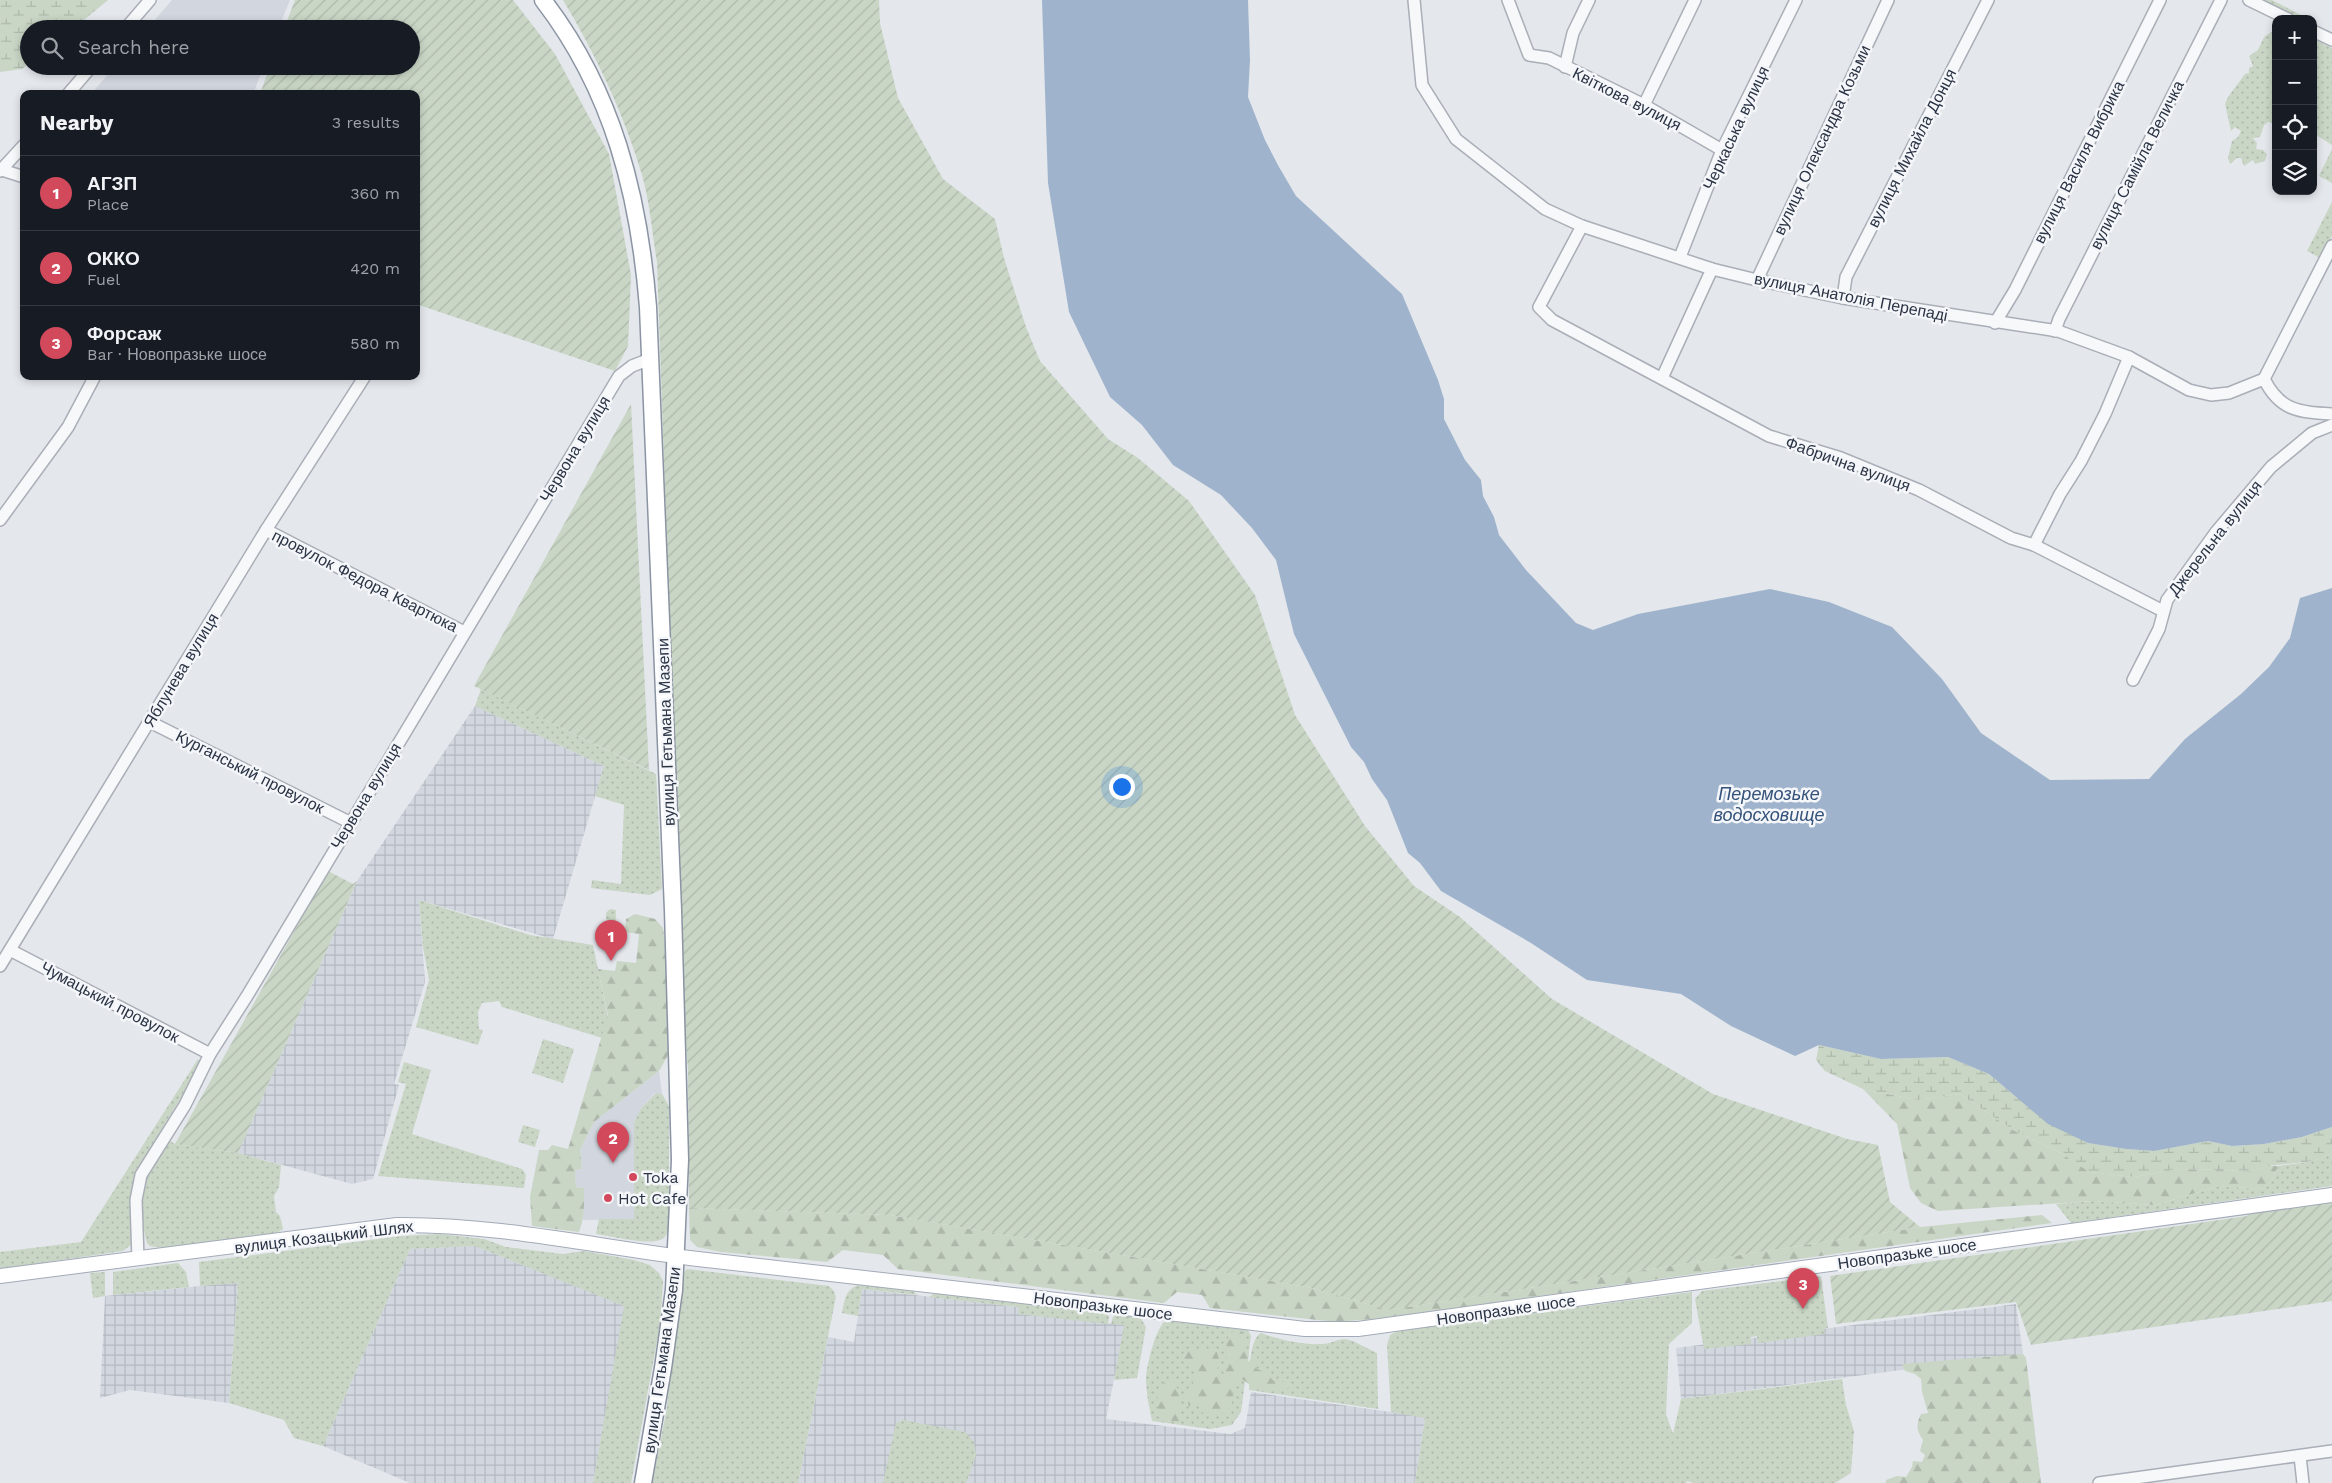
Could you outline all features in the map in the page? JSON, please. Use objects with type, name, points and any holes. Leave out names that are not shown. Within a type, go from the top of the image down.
[{"type":"highway","name":"вулиця Гетьмана Мазепи","points":[[543,0],[588,70],[622,150],[642,244],[648,307],[680,1160],[677,1256],[669,1332],[643,1483]]},
{"type":"main road","name":"Новопразьке шосе","points":[[677,1256],[1305,1329],[1358,1329],[2332,1195]]},
{"type":"main road","name":"вулиця Козацький Шлях","points":[[0,1276],[397,1225],[430,1225],[522,1234],[677,1256]]},
{"type":"street","points":[[133,20],[150,0]]},
{"type":"street","name":"вулиця Анатолія Перепаді","points":[[1414,0],[1422,86],[1456,139],[1545,209],[1582,226],[1680,257],[1712,270],[1757,280],[1842,298],[2055,331],[2129,357],[2189,390],[2211,396],[2229,393],[2264,379]]},
{"type":"street","name":"Квіткова вулиця","points":[[1508,0],[1529,55],[1550,58],[1644,106],[1722,150]]},
{"type":"street","points":[[1565,67],[1573,33],[1589,0]]},
{"type":"street","points":[[1644,106],[1695,0]]},
{"type":"street","name":"Черкаська вулиця","points":[[1680,257],[1722,150],[1796,0]]},
{"type":"street","name":"вулиця Олександра Козьми","points":[[1757,280],[1888,0]]},
{"type":"street","name":"вулиця Михайла Донця","points":[[1842,298],[1846,277],[1988,0]]},
{"type":"street","name":"вулиця Василя Вибрика","points":[[1995,323],[2015,290],[2160,0]]},
{"type":"street","name":"вулиця Самійла Величка","points":[[2055,331],[2059,319],[2221,0]]},
{"type":"street","points":[[2249,0],[2280,15]]},
{"type":"street","points":[[2317,33],[2332,40]]},
{"type":"street","points":[[71,90],[84,75]]},
{"type":"street","points":[[20,150],[1,171],[20,177]]},
{"type":"street","name":"Фабрична вулиця","points":[[1582,226],[1539,307],[1552,320],[1769,436],[1841,458],[1911,486],[2011,538],[2034,544],[2164,611]]},
{"type":"street","points":[[2332,246],[2264,379],[2271,393],[2288,406],[2300,412],[2332,414]]},
{"type":"street","points":[[1662,378],[1712,270]]},
{"type":"street","points":[[2034,544],[2105,414],[2129,357]]},
{"type":"street","name":"Червона вулиця","points":[[138,1259],[136,1200],[141,1175],[185,1105],[210,1054],[247,996],[619,376],[632,366],[650,359]]},
{"type":"street","points":[[0,520],[68,427],[93,380]]},
{"type":"street","name":"Яблунева вулиця","points":[[0,966],[266,530],[362,380]]},
{"type":"street","name":"Джерельна вулиця","points":[[2133,680],[2159,629],[2168,600],[2205,547],[2271,467],[2312,433],[2332,425]]},
{"type":"street","name":"провулок Федора Квартюка","points":[[266,530],[464,632]]},
{"type":"street","name":"Курганський провулок","points":[[150,722],[351,823]]},
{"type":"street","name":"Чумацький провулок","points":[[10,950],[210,1054]]},
{"type":"street","points":[[2100,1483],[2332,1451]]},
{"type":"street","points":[[2300,1456],[2303,1483]]},
{"type":"shaded area","points":[[172,0],[290,0],[282,20],[155,20]]},
{"type":"shaded area","points":[[107,75],[260,75],[255,90],[94,90]]},
{"type":"shaded area","points":[[475,706],[604,766],[553,939],[419,900],[425,982],[394,1084],[399,1085],[373,1179],[352,1184],[238,1153],[357,881]]},
{"type":"shaded area","points":[[659,1071],[662,1094],[655,1093],[641,1108],[634,1123],[634,1219],[583,1220],[584,1188],[576,1187],[575,1170],[582,1169],[580,1150],[594,1122]]},
{"type":"shaded area","points":[[475,1246],[625,1306],[593,1483],[410,1483],[323,1446],[410,1249]]},
{"type":"shaded area","points":[[238,1282],[229,1403],[130,1390],[100,1398],[105,1296]]},
{"type":"shaded area","points":[[862,1289],[1019,1307],[1019,1314],[1125,1325],[1106,1419],[1230,1434],[1245,1428],[1251,1392],[1425,1417],[1415,1483],[798,1483],[828,1337],[854,1342]]},
{"type":"shaded area","points":[[2016,1304],[2023,1354],[1681,1399],[1676,1348]]},
{"type":"green space","points":[[0,0],[108,0],[84,20],[20,20],[20,69],[0,72]]},
{"type":"green space","points":[[295,0],[513,0],[555,54],[609,154],[631,275],[628,346],[615,371],[420,305],[420,90],[261,90],[267,75],[420,75],[420,20],[287,20]]},
{"type":"green space","points":[[563,0],[879,0],[880,23],[898,98],[943,179],[995,219],[1004,258],[1026,327],[1040,361],[1108,439],[1138,458],[1189,501],[1255,595],[1295,715],[1365,826],[1414,886],[1460,917],[1552,999],[1713,1094],[1847,1139],[1878,1145],[1890,1202],[1920,1227],[1388,1310],[1312,1288],[890,1215],[689,1208],[688,1069],[683,1013],[657,262],[645,186],[635,152],[618,107],[598,63]]},
{"type":"green space","points":[[2258,0],[2272,0],[2301,15],[2287,15]]},
{"type":"green space","points":[[2272,31],[2272,123],[2268,122],[2264,125],[2260,137],[2253,138],[2257,143],[2256,149],[2263,150],[2267,154],[2265,161],[2255,164],[2253,160],[2244,166],[2241,158],[2237,158],[2230,164],[2228,158],[2232,141],[2238,137],[2241,131],[2235,127],[2231,131],[2225,104],[2245,74],[2249,73],[2249,68],[2253,66],[2249,56],[2258,50],[2264,37]]},
{"type":"green space","points":[[2317,41],[2332,48],[2332,145],[2317,136]]},
{"type":"green space","points":[[2332,149],[2332,183],[2319,176]]},
{"type":"green space","points":[[2332,202],[2332,236],[2320,258],[2307,251]]},
{"type":"green space","points":[[631,404],[649,770],[474,686]]},
{"type":"green space","points":[[481,689],[656,774],[662,889],[650,895],[591,888],[592,880],[621,884],[624,805],[595,796],[604,766],[475,706]]},
{"type":"green space","points":[[328,871],[353,884],[357,881],[238,1153],[175,1144]]},
{"type":"green space","points":[[419,900],[530,935],[593,945],[608,1017],[602,1038],[502,1007],[499,1001],[482,1003],[478,1012],[479,1029],[483,1030],[478,1045],[416,1027],[429,980],[423,947]]},
{"type":"green space","points":[[610,909],[616,910],[615,938],[610,937],[611,921],[606,919],[606,913]]},
{"type":"green space","points":[[635,914],[655,919],[663,928],[667,957],[668,1055],[659,1071],[594,1122],[580,1150],[582,1169],[575,1170],[576,1187],[584,1188],[583,1215],[579,1232],[532,1226],[530,1197],[539,1150],[548,1150],[552,1145],[568,1149],[608,1015],[598,969],[615,971],[617,961],[636,963],[639,934],[625,932],[626,919]]},
{"type":"green space","points":[[543,1039],[574,1049],[563,1083],[532,1073]]},
{"type":"green space","points":[[1819,1045],[1881,1059],[1948,1057],[1989,1074],[2017,1098],[2088,1143],[2153,1151],[2208,1141],[2232,1146],[2264,1144],[2302,1137],[2332,1127],[2332,1153],[2314,1161],[2268,1166],[2253,1171],[2179,1169],[2134,1177],[2089,1172],[2061,1153],[2013,1130],[1960,1094],[1917,1100],[1863,1089],[1825,1071],[1816,1060]]},
{"type":"green space","points":[[198,1059],[202,1063],[138,1168],[131,1198],[132,1244],[123,1251],[0,1269],[0,1252],[81,1242]]},
{"type":"green space","points":[[404,1062],[431,1070],[412,1134],[522,1169],[526,1175],[524,1188],[378,1176],[406,1084],[398,1082]]},
{"type":"green space","points":[[1863,1089],[1917,1100],[1960,1094],[2013,1130],[2061,1153],[2090,1172],[2134,1177],[2179,1169],[2253,1171],[2268,1166],[2278,1166],[2272,1180],[2263,1189],[2219,1186],[2155,1205],[2093,1201],[1938,1211],[1921,1203],[1910,1188],[1897,1124]]},
{"type":"green space","points":[[656,1093],[662,1094],[669,1106],[669,1228],[667,1234],[660,1240],[646,1241],[628,1240],[596,1234],[599,1219],[634,1219],[634,1123],[641,1108]]},
{"type":"green space","points":[[523,1125],[540,1130],[535,1147],[518,1142]]},
{"type":"green space","points":[[167,1139],[175,1144],[238,1153],[281,1165],[279,1187],[274,1196],[276,1212],[280,1216],[283,1229],[277,1233],[162,1248],[150,1246],[147,1243],[143,1225],[141,1199],[146,1178]]},
{"type":"green space","points":[[2332,1153],[2332,1186],[2071,1223],[2056,1204],[2093,1201],[2155,1205],[2219,1186],[2263,1189],[2272,1180],[2278,1166],[2314,1161]]},
{"type":"green space","points":[[2332,1202],[2332,1301],[2031,1345],[2016,1302],[1836,1324],[1830,1276],[2247,1216],[2252,1212]]},
{"type":"green space","points":[[689,1208],[890,1215],[1312,1288],[1388,1310],[1920,1227],[2042,1215],[2052,1223],[1385,1318],[1336,1322],[1210,1308],[1202,1295],[1177,1292],[1164,1303],[898,1269],[883,1255],[843,1250],[827,1262],[721,1252],[697,1247],[690,1240]]},
{"type":"green space","points":[[440,1234],[484,1239],[506,1247],[563,1254],[584,1251],[634,1260],[650,1265],[659,1273],[663,1281],[660,1325],[631,1483],[593,1483],[624,1306],[475,1246],[410,1249],[323,1446],[294,1438],[284,1420],[229,1403],[238,1283],[200,1286],[199,1262],[401,1236]]},
{"type":"green space","points":[[178,1263],[186,1272],[189,1287],[113,1295],[113,1272]]},
{"type":"green space","points":[[687,1269],[829,1286],[834,1291],[836,1297],[798,1483],[652,1483],[666,1413],[680,1287],[683,1273]]},
{"type":"green space","points":[[105,1272],[105,1296],[93,1298],[90,1273]]},
{"type":"green space","points":[[1821,1276],[1828,1328],[1824,1329],[1825,1334],[1758,1343],[1757,1336],[1751,1337],[1751,1344],[1704,1349],[1695,1299],[1702,1291]]},
{"type":"green space","points":[[861,1284],[911,1290],[918,1295],[862,1289],[858,1316],[842,1313],[845,1299],[849,1292]]},
{"type":"green space","points":[[1692,1292],[1692,1323],[1669,1344],[1666,1414],[1673,1434],[1681,1399],[1842,1379],[1846,1405],[1854,1431],[1851,1473],[1835,1483],[1695,1483],[1687,1481],[1686,1483],[1415,1483],[1425,1418],[1391,1412],[1387,1345],[1390,1335],[1398,1331]]},
{"type":"green space","points":[[935,1293],[1106,1312],[1109,1317],[1108,1324],[1018,1314],[1019,1307],[929,1297]]},
{"type":"green space","points":[[1116,1314],[1140,1317],[1146,1327],[1137,1378],[1114,1380],[1124,1325],[1111,1324]]},
{"type":"green space","points":[[1167,1320],[1246,1327],[1251,1336],[1241,1412],[1232,1425],[1210,1429],[1152,1421],[1146,1377],[1156,1337],[1159,1329]]},
{"type":"green space","points":[[1234,1331],[1241,1331],[1248,1344],[1246,1348],[1249,1352],[1248,1362],[1255,1355],[1259,1360],[1255,1368],[1269,1374],[1270,1377],[1278,1382],[1287,1382],[1289,1388],[1283,1389],[1282,1387],[1277,1390],[1273,1387],[1270,1391],[1264,1389],[1258,1391],[1242,1379],[1234,1387],[1232,1403],[1224,1414],[1218,1412],[1209,1416],[1200,1411],[1199,1406],[1191,1404],[1189,1407],[1186,1396],[1193,1386],[1193,1377],[1197,1373],[1193,1372],[1190,1362],[1183,1360],[1183,1354],[1191,1348],[1217,1352],[1220,1364],[1217,1369],[1219,1380],[1224,1378],[1223,1367],[1227,1364],[1226,1346],[1230,1334]]},
{"type":"green space","points":[[1261,1333],[1283,1340],[1307,1344],[1325,1344],[1345,1339],[1377,1353],[1378,1409],[1249,1390],[1252,1350],[1257,1337]]},
{"type":"green space","points":[[2023,1354],[2026,1358],[2041,1483],[1886,1483],[1886,1480],[1897,1476],[1906,1477],[1913,1461],[1922,1462],[1925,1455],[1920,1451],[1923,1440],[1917,1427],[1921,1414],[1928,1413],[1922,1392],[1921,1379],[1915,1374],[1905,1371],[1902,1364]]},
{"type":"green space","points":[[1167,1379],[1173,1381],[1181,1395],[1178,1403],[1181,1407],[1179,1410],[1182,1415],[1181,1422],[1160,1419],[1157,1394]]},
{"type":"green space","points":[[903,1420],[965,1432],[974,1442],[976,1455],[966,1483],[883,1483],[896,1423]]},
{"type":"water","name":"Перемозьке водосховище","points":[[1042,0],[1248,0],[1250,60],[1248,97],[1265,140],[1279,167],[1296,196],[1402,294],[1438,380],[1444,399],[1444,419],[1465,460],[1481,480],[1483,496],[1494,517],[1499,535],[1526,570],[1576,623],[1593,630],[1638,614],[1770,589],[1829,602],[1892,627],[1942,679],[1981,733],[2050,780],[2149,779],[2185,739],[2241,694],[2269,667],[2290,638],[2300,598],[2332,588],[2332,1127],[2302,1137],[2264,1144],[2232,1146],[2208,1141],[2154,1151],[2088,1143],[2048,1124],[1989,1074],[1948,1057],[1881,1059],[1819,1045],[1795,1056],[1731,1026],[1681,994],[1587,980],[1531,943],[1441,891],[1420,863],[1408,853],[1387,800],[1372,779],[1364,762],[1351,747],[1294,634],[1276,560],[1252,528],[1221,495],[1173,465],[1142,425],[1110,397],[1069,312],[1048,183]]},
{"type":"place","name":"АГЗП","points":[[611,961]]},
{"type":"place","name":"ОККО","points":[[613,1163]]},
{"type":"place","name":"Toka","points":[[633,1177]]},
{"type":"place","name":"Hot Cafe","points":[[608,1198]]},
{"type":"place","name":"Форсаж","points":[[1803,1309]]}]
